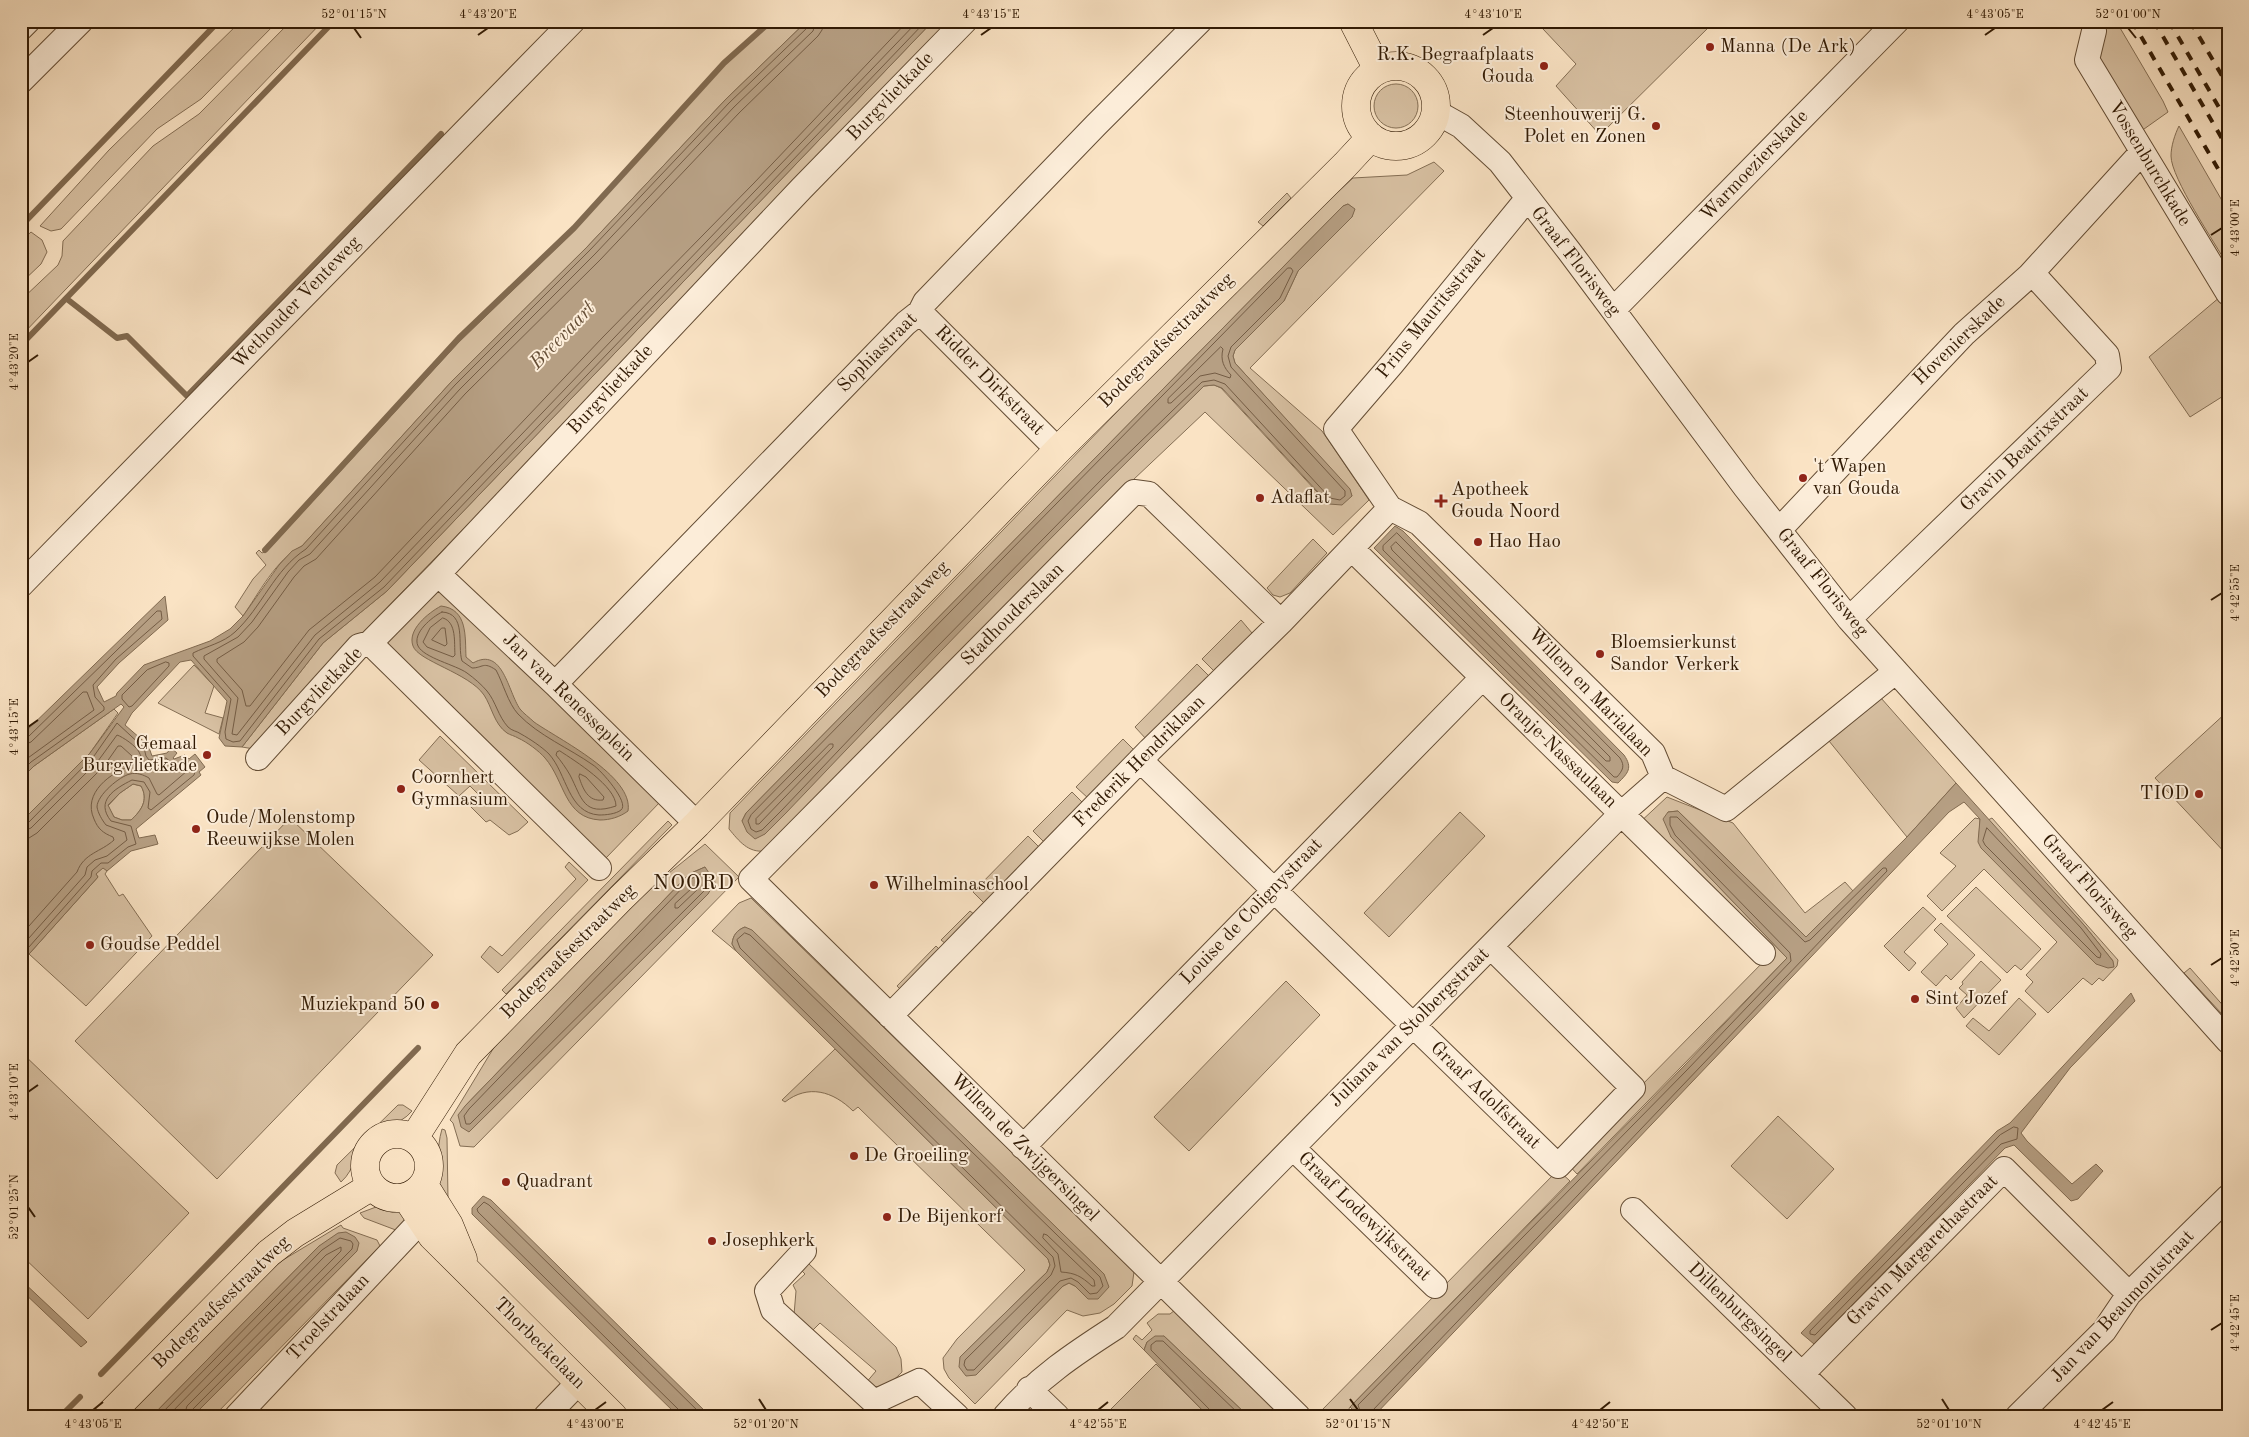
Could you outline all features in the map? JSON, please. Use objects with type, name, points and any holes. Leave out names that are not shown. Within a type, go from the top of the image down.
[{"type":"main road","points":[[1353,21],[1378,70]]},
{"type":"main road","points":[[1404,66],[1420,73],[1431,87],[1436,103],[1436,112],[1427,132],[1410,144],[1389,146],[1370,136],[1365,131],[1358,117],[1356,101],[1361,86],[1378,70],[1386,67],[1404,66]]},
{"type":"main road","name":"Bodegraafsestraatweg","points":[[414,1138],[468,1054],[621,898],[697,824],[1058,450],[1345,166],[1370,136]]},
{"type":"main road","points":[[390,1134],[405,1134],[414,1138],[423,1146],[428,1157],[429,1174],[415,1191],[390,1198],[380,1193],[372,1186],[365,1167],[368,1153],[373,1144],[390,1134]]},
{"type":"main road","name":"Bodegraafsestraatweg","points":[[108,1416],[269,1253],[295,1233],[372,1186]]},
{"type":"main road","name":"Thorbeckelaan","points":[[415,1191],[423,1222],[432,1236],[613,1416]]},
{"type":"main road","name":"Thorbeckelaan","points":[[415,1191],[449,1225],[467,1270]]},
{"type":"street","points":[[21,28],[28,21]]},
{"type":"street","points":[[21,81],[81,21]]},
{"type":"street","name":"Wethouder Venteweg","points":[[21,585],[573,21]]},
{"type":"street","name":"Burgvlietkade","points":[[258,758],[359,646],[370,643],[438,574],[800,189],[965,21]]},
{"type":"street","name":"Sophiastraat","points":[[555,684],[906,323],[920,312],[925,302],[1096,125],[1200,21]]},
{"type":"street","name":"Warmoezierskade","points":[[1613,310],[1897,21]]},
{"type":"street","name":"Vossenburchkade","points":[[2094,31],[2087,60],[2228,293]]},
{"type":"street","name":"Graaf Florisweg","points":[[1436,112],[1462,126],[1500,162],[1778,530],[1850,619],[1895,672],[2228,1041]]},
{"type":"street","name":"Hovenierskade","points":[[1778,530],[1964,334],[2029,276],[2142,152]]},
{"type":"street","name":"Prins Mauritsstraat","points":[[1336,429],[1392,364],[1527,198]]},
{"type":"street","name":"Gravin Beatrixstraat","points":[[1850,619],[2109,368],[2108,355],[2035,276],[2029,276]]},
{"type":"street","name":"Ridder Dirkstraat","points":[[920,312],[1058,450]]},
{"type":"street","name":"Willem en Marialaan","points":[[1336,429],[1390,508],[1420,523],[1653,753],[1663,776],[1726,808],[1895,672]]},
{"type":"street","name":"Stadhouderslaan","points":[[751,879],[1134,492],[1149,494],[1281,622]]},
{"type":"street","name":"Frederik Hendriklaan","points":[[890,1016],[1140,760],[1281,622],[1390,508]]},
{"type":"street","name":"Oranje-Nassaulaan","points":[[1352,549],[1763,952]]},
{"type":"street","name":"Jan van Renesseplein","points":[[438,574],[555,684],[697,824]]},
{"type":"street","points":[[370,643],[599,868]]},
{"type":"street","name":"Louise de Colignystraat","points":[[1023,1147],[1482,678]]},
{"type":"street","name":"Graaf Adolfstraat","points":[[1140,760],[1558,1166],[1633,1088],[1491,947]]},
{"type":"street","name":"Juliana van Stolbergstraat","points":[[1005,1416],[1029,1388],[1072,1355],[1116,1327],[1621,814],[1663,776]]},
{"type":"street","name":"Willem de Zwijgersingel","points":[[751,879],[1298,1416]]},
{"type":"street","name":"Graaf Lodewijkstraat","points":[[1293,1148],[1435,1286]]},
{"type":"street","name":"Gravin Margarethastraat","points":[[1802,1374],[2004,1169],[2129,1294]]},
{"type":"street","name":"Jan van Beaumontstraat","points":[[2018,1416],[2104,1331],[2129,1294],[2228,1197]]},
{"type":"street","name":"Dillenburgsingel","points":[[1633,1210],[1845,1416]]},
{"type":"street","name":"Troelstralaan","points":[[237,1416],[413,1229],[423,1222]]},
{"type":"street","points":[[804,1251],[767,1291],[773,1310],[874,1402],[919,1381],[957,1416]]},
{"type":"street","points":[[546,1416],[578,1383]]},
{"type":"street","points":[[1029,1388],[1056,1416]]},
{"type":"shaded area","points":[[241,21],[278,21],[201,99],[157,129],[61,229],[51,231],[40,226],[109,150]]},
{"type":"shaded area","points":[[291,21],[323,21],[21,336],[21,300],[58,265],[62,256],[63,241],[153,146],[199,114]]},
{"type":"shaded area","points":[[773,21],[807,21],[726,99],[587,247],[452,381],[302,546],[284,559],[262,587],[243,616],[235,607],[253,579],[266,565],[256,553],[259,550],[262,553],[267,551],[458,343],[575,230],[724,64]]},
{"type":"shaded area","points":[[933,21],[957,21],[372,623],[254,749],[242,747],[323,643],[387,591]]},
{"type":"shaded area","points":[[1548,21],[1715,21],[1600,135],[1556,86],[1576,64],[1543,29]]},
{"type":"shaded area","points":[[2094,21],[2116,21],[2168,112],[2137,134],[2092,57]]},
{"type":"shaded area","points":[[1396,84],[1408,88],[1414,94],[1418,106],[1414,118],[1408,124],[1396,128],[1384,124],[1378,118],[1374,106],[1378,94],[1384,88]]},
{"type":"shaded area","points":[[2179,126],[2228,211],[2228,266],[2204,227],[2173,166],[2172,148]]},
{"type":"shaded area","points":[[1434,162],[1444,171],[1250,368],[1322,431],[1369,500],[1333,535],[1205,412],[1115,497],[765,851],[754,850],[740,842],[729,829],[730,813],[1249,275],[1353,178],[1407,175]],"holes":[[[1348,204],[1354,209],[1352,217],[1298,271],[1284,301],[1235,350],[1233,356],[1235,363],[1349,489],[1352,496],[1328,504],[1221,388],[1214,385],[1204,386],[1107,481],[937,654],[765,834],[742,821],[746,813],[1343,206]]]},
{"type":"shaded area","points":[[1287,193],[1291,198],[1263,226],[1258,222]]},
{"type":"shaded area","points":[[31,232],[42,240],[47,252],[41,264],[21,283],[21,241]]},
{"type":"shaded area","points":[[2227,291],[2228,393],[2190,417],[2149,357]]},
{"type":"shaded area","points":[[1313,539],[1327,553],[1290,593],[1280,597],[1273,595],[1267,588]]},
{"type":"shaded area","points":[[438,588],[661,801],[606,858],[384,643]]},
{"type":"shaded area","points":[[1241,620],[1252,633],[1214,671],[1202,659]]},
{"type":"shaded area","points":[[1197,664],[1210,677],[1147,740],[1135,727]]},
{"type":"shaded area","points":[[194,665],[214,686],[205,713],[223,718],[219,734],[158,703]]},
{"type":"shaded area","points":[[1881,698],[1956,783],[1907,837],[1829,741]]},
{"type":"shaded area","points":[[114,709],[118,713],[90,753],[21,822],[21,779],[34,766]]},
{"type":"shaded area","name":"TIOD","points":[[2228,711],[2228,856],[2155,778]]},
{"type":"shaded area","points":[[440,736],[528,822],[518,831],[509,835],[490,820],[486,822],[469,805],[478,794],[470,786],[459,796],[419,760]]},
{"type":"shaded area","points":[[1123,739],[1136,752],[1089,799],[1076,787]]},
{"type":"shaded area","points":[[133,784],[141,786],[143,791],[144,801],[141,809],[131,820],[122,820],[114,817],[108,806],[120,793]]},
{"type":"shaded area","points":[[1072,792],[1084,804],[1046,844],[1033,831]]},
{"type":"shaded area","points":[[1667,797],[1733,823],[1805,913],[1845,882],[1853,891],[1806,937],[1678,811],[1668,812],[1671,837],[1787,958],[1577,1174],[1566,1162],[1771,954],[1638,824]]},
{"type":"shaded area","points":[[1460,812],[1485,836],[1389,937],[1364,913]]},
{"type":"shaded area","points":[[290,818],[433,955],[217,1179],[75,1041]]},
{"type":"shaded area","points":[[1975,818],[1980,819],[1979,837],[2113,961],[2084,925],[1988,820],[1992,818],[2118,960],[2117,966],[2103,981],[2099,978],[2092,985],[2083,978],[2048,1013],[2025,991],[2033,982],[2026,975],[2057,942],[1984,869],[1942,911],[1927,896],[1956,866],[1940,853]]},
{"type":"shaded area","points":[[668,821],[672,825],[506,994],[502,990]]},
{"type":"shaded area","points":[[1028,836],[1040,848],[985,904],[973,892]]},
{"type":"shaded area","points":[[705,844],[739,877],[474,1147],[460,1146],[453,1123],[450,1120],[496,1044],[633,902]],"holes":[[[705,867],[708,894],[469,1132],[465,1106],[689,874]]]},
{"type":"shaded area","points":[[569,862],[588,880],[498,973],[481,957],[490,946],[502,956],[576,879],[565,867]]},
{"type":"shaded area","name":"Goudse Peddel","points":[[103,867],[107,871],[105,874],[119,896],[123,894],[152,936],[86,1006],[29,954],[98,877],[96,874]]},
{"type":"shaded area","points":[[1976,887],[2041,949],[2021,970],[2015,965],[2007,973],[1947,916]]},
{"type":"shaded area","points":[[751,898],[1134,1272],[1132,1286],[1114,1304],[1100,1313],[1083,1316],[1067,1310],[975,1404],[949,1378],[944,1369],[943,1358],[957,1339],[1025,1270],[858,1107],[853,1111],[837,1099],[820,1092],[803,1093],[785,1102],[782,1100],[835,1049],[1048,1259],[1050,1265],[1047,1272],[960,1357],[976,1375],[1063,1286],[1069,1283],[1075,1286],[1088,1299],[1104,1274],[745,927],[734,935],[732,944],[736,951],[712,931],[739,903]]},
{"type":"shaded area","points":[[1923,907],[1936,919],[1904,952],[1916,963],[1909,971],[1884,946]]},
{"type":"shaded area","points":[[970,911],[975,915],[946,944],[941,940]]},
{"type":"shaded area","points":[[1941,923],[1975,955],[1951,980],[1946,975],[1936,986],[1921,972],[1948,944],[1934,930]]},
{"type":"shaded area","points":[[936,946],[940,950],[901,990],[897,986]]},
{"type":"shaded area","points":[[1981,961],[2001,980],[1964,1018],[1956,1008],[1967,995],[1959,988]]},
{"type":"shaded area","points":[[2190,968],[2227,1010],[2226,1012],[2222,1014],[2184,973]]},
{"type":"shaded area","points":[[1286,981],[1320,1015],[1189,1151],[1154,1117]]},
{"type":"shaded area","points":[[2019,998],[2036,1014],[1999,1055],[1966,1026],[1973,1018],[1989,1031]]},
{"type":"shaded area","points":[[21,1052],[189,1213],[88,1319],[21,1255]]},
{"type":"shaded area","points":[[398,1105],[403,1105],[412,1111],[402,1120],[374,1132],[364,1141],[350,1171],[341,1182],[335,1173],[337,1165]]},
{"type":"shaded area","points":[[1778,1116],[1834,1169],[1787,1219],[1731,1166]]},
{"type":"shaded area","points":[[442,1129],[445,1130],[447,1138],[448,1199],[437,1189],[438,1152]]},
{"type":"shaded area","points":[[1558,1170],[1570,1181],[1350,1407],[1345,1416],[1325,1416],[1321,1411]]},
{"type":"shaded area","points":[[376,1207],[395,1209],[409,1218],[401,1232],[364,1218],[360,1213]]},
{"type":"shaded area","points":[[341,1225],[343,1228],[377,1240],[380,1246],[214,1416],[193,1416],[357,1251],[319,1246],[152,1416],[123,1416],[263,1276],[283,1260]]},
{"type":"shaded area","points":[[808,1263],[896,1347],[901,1359],[902,1372],[890,1383],[876,1387],[865,1384],[876,1371],[820,1323],[810,1333],[794,1315],[796,1291],[793,1285],[805,1274],[798,1267]]},
{"type":"shaded area","points":[[1175,1310],[1282,1416],[1248,1416],[1164,1336],[1147,1342],[1144,1350],[1133,1339],[1136,1335],[1142,1340],[1152,1330],[1147,1323],[1158,1314],[1170,1314]]},
{"type":"shaded area","points":[[1156,1364],[1208,1416],[1104,1416]]},
{"type":"water","name":"Breevaart","points":[[807,21],[933,21],[387,591],[323,643],[242,747],[225,746],[219,738],[227,701],[191,660],[180,662],[132,713],[125,725],[148,745],[152,756],[167,753],[171,748],[177,753],[174,759],[185,755],[189,759],[195,754],[205,767],[199,772],[201,775],[136,829],[139,838],[155,835],[158,844],[131,851],[107,871],[103,868],[96,874],[98,877],[21,963],[21,822],[90,753],[124,707],[121,704],[34,766],[21,779],[21,736],[165,596],[168,620],[119,663],[97,687],[104,702],[116,696],[144,665],[210,641],[230,629],[243,616],[279,565],[292,551],[302,546],[452,381],[587,247],[726,99]],"holes":[[[133,784],[141,786],[144,801],[138,813],[131,820],[122,820],[114,817],[108,805]]]},
{"type":"water","points":[[1348,204],[1355,209],[1352,217],[1298,271],[1284,301],[1235,350],[1233,356],[1235,363],[1350,489],[1352,496],[1342,505],[1329,504],[1222,388],[1214,385],[1204,386],[1045,544],[765,834],[755,839],[747,832],[742,821],[746,813],[1343,206]]},
{"type":"water","points":[[1395,526],[1403,531],[1624,755],[1629,767],[1618,783],[1612,782],[1374,548]]},
{"type":"water","points":[[441,606],[450,608],[461,618],[465,633],[466,657],[473,663],[483,659],[491,661],[498,666],[508,682],[521,711],[534,722],[576,748],[607,772],[619,785],[627,798],[628,811],[615,818],[600,820],[588,818],[579,813],[566,797],[552,767],[545,758],[529,744],[508,734],[499,725],[487,700],[477,687],[417,652],[412,640],[416,628],[430,613]]},
{"type":"water","points":[[1956,783],[2084,925],[2113,961],[2114,967],[2108,968],[2096,964],[1981,848],[1978,842],[1980,819],[1964,802],[1949,812],[1374,1416],[1359,1416],[1350,1407],[1684,1066],[1787,958],[1671,837],[1663,819],[1668,812],[1678,811],[1806,937],[1907,837]]},
{"type":"water","points":[[705,867],[715,882],[708,894],[469,1132],[461,1127],[458,1115],[465,1106],[689,874]]},
{"type":"water","points":[[745,927],[752,930],[1104,1274],[1109,1287],[1098,1299],[1088,1299],[1075,1286],[1069,1283],[1063,1286],[976,1375],[966,1376],[959,1367],[960,1357],[1047,1272],[1050,1265],[1048,1259],[736,951],[732,944],[734,935]]},
{"type":"water","points":[[2131,993],[2135,1001],[2070,1068],[2021,1133],[2072,1184],[2096,1164],[2103,1171],[2078,1199],[2071,1201],[2014,1145],[2005,1148],[1814,1344],[1801,1333],[1997,1131],[2010,1123]]},
{"type":"water","points":[[483,1196],[491,1200],[710,1416],[678,1416],[472,1214],[472,1208]]},
{"type":"water","points":[[346,1232],[355,1237],[359,1243],[357,1251],[193,1416],[152,1416],[319,1246],[338,1233]]},
{"type":"water","points":[[21,1280],[87,1342],[81,1347],[21,1290]]},
{"type":"water","points":[[1155,1336],[1164,1336],[1248,1416],[1208,1416],[1144,1350],[1147,1342]]},
{"type":"waterway","points":[[21,226],[219,21]]},
{"type":"waterway","points":[[21,345],[334,21]]},
{"type":"waterway","points":[[265,550],[459,338],[574,228],[724,63],[771,21]]},
{"type":"waterway","points":[[67,299],[117,338],[127,336],[187,396],[441,134]]},
{"type":"waterway","points":[[101,1374],[418,1048]]},
{"type":"waterway","points":[[61,1416],[80,1397]]},
{"type":"railway","points":[[2132,21],[2228,186]]},
{"type":"railway","points":[[2154,21],[2228,149]]},
{"type":"railway","points":[[2169,21],[2228,123]]},
{"type":"railway","points":[[2190,21],[2228,86]]},
{"type":"place","name":"Manna (De Ark)","points":[[1710,47]]},
{"type":"place","name":"R.K. Begraafplaats Gouda","points":[[1544,66]]},
{"type":"place","name":"Steenhouwerij G. Polet en Zonen","points":[[1656,126]]},
{"type":"place","name":"'t Wapen van Gouda","points":[[1803,478]]},
{"type":"place","name":"Adaflat","points":[[1260,498]]},
{"type":"place","name":"Apotheek Gouda Noord","points":[[1441,501]]},
{"type":"place","name":"Hao Hao","points":[[1478,542]]},
{"type":"place","name":"Bloemsierkunst Sandor Verkerk","points":[[1600,654]]},
{"type":"place","name":"Gemaal Burgvlietkade","points":[[207,755]]},
{"type":"place","name":"Coornhert Gymnasium","points":[[401,789]]},
{"type":"place","name":"TIOD","points":[[2199,794]]},
{"type":"place","name":"Oude/Molenstomp Reeuwijkse Molen","points":[[196,829]]},
{"type":"place","name":"Wilhelminaschool","points":[[874,885]]},
{"type":"place","name":"Goudse Peddel","points":[[90,945]]},
{"type":"place","name":"Sint Jozef","points":[[1915,999]]},
{"type":"place","name":"Muziekpand 50","points":[[435,1005]]},
{"type":"place","name":"De Groeiling","points":[[854,1156]]},
{"type":"place","name":"Quadrant","points":[[506,1182]]},
{"type":"place","name":"De Bijenkorf","points":[[887,1217]]},
{"type":"place","name":"Josephkerk","points":[[712,1241]]},
{"type":"district","name":"NOORD","points":[[694,883]]}]
